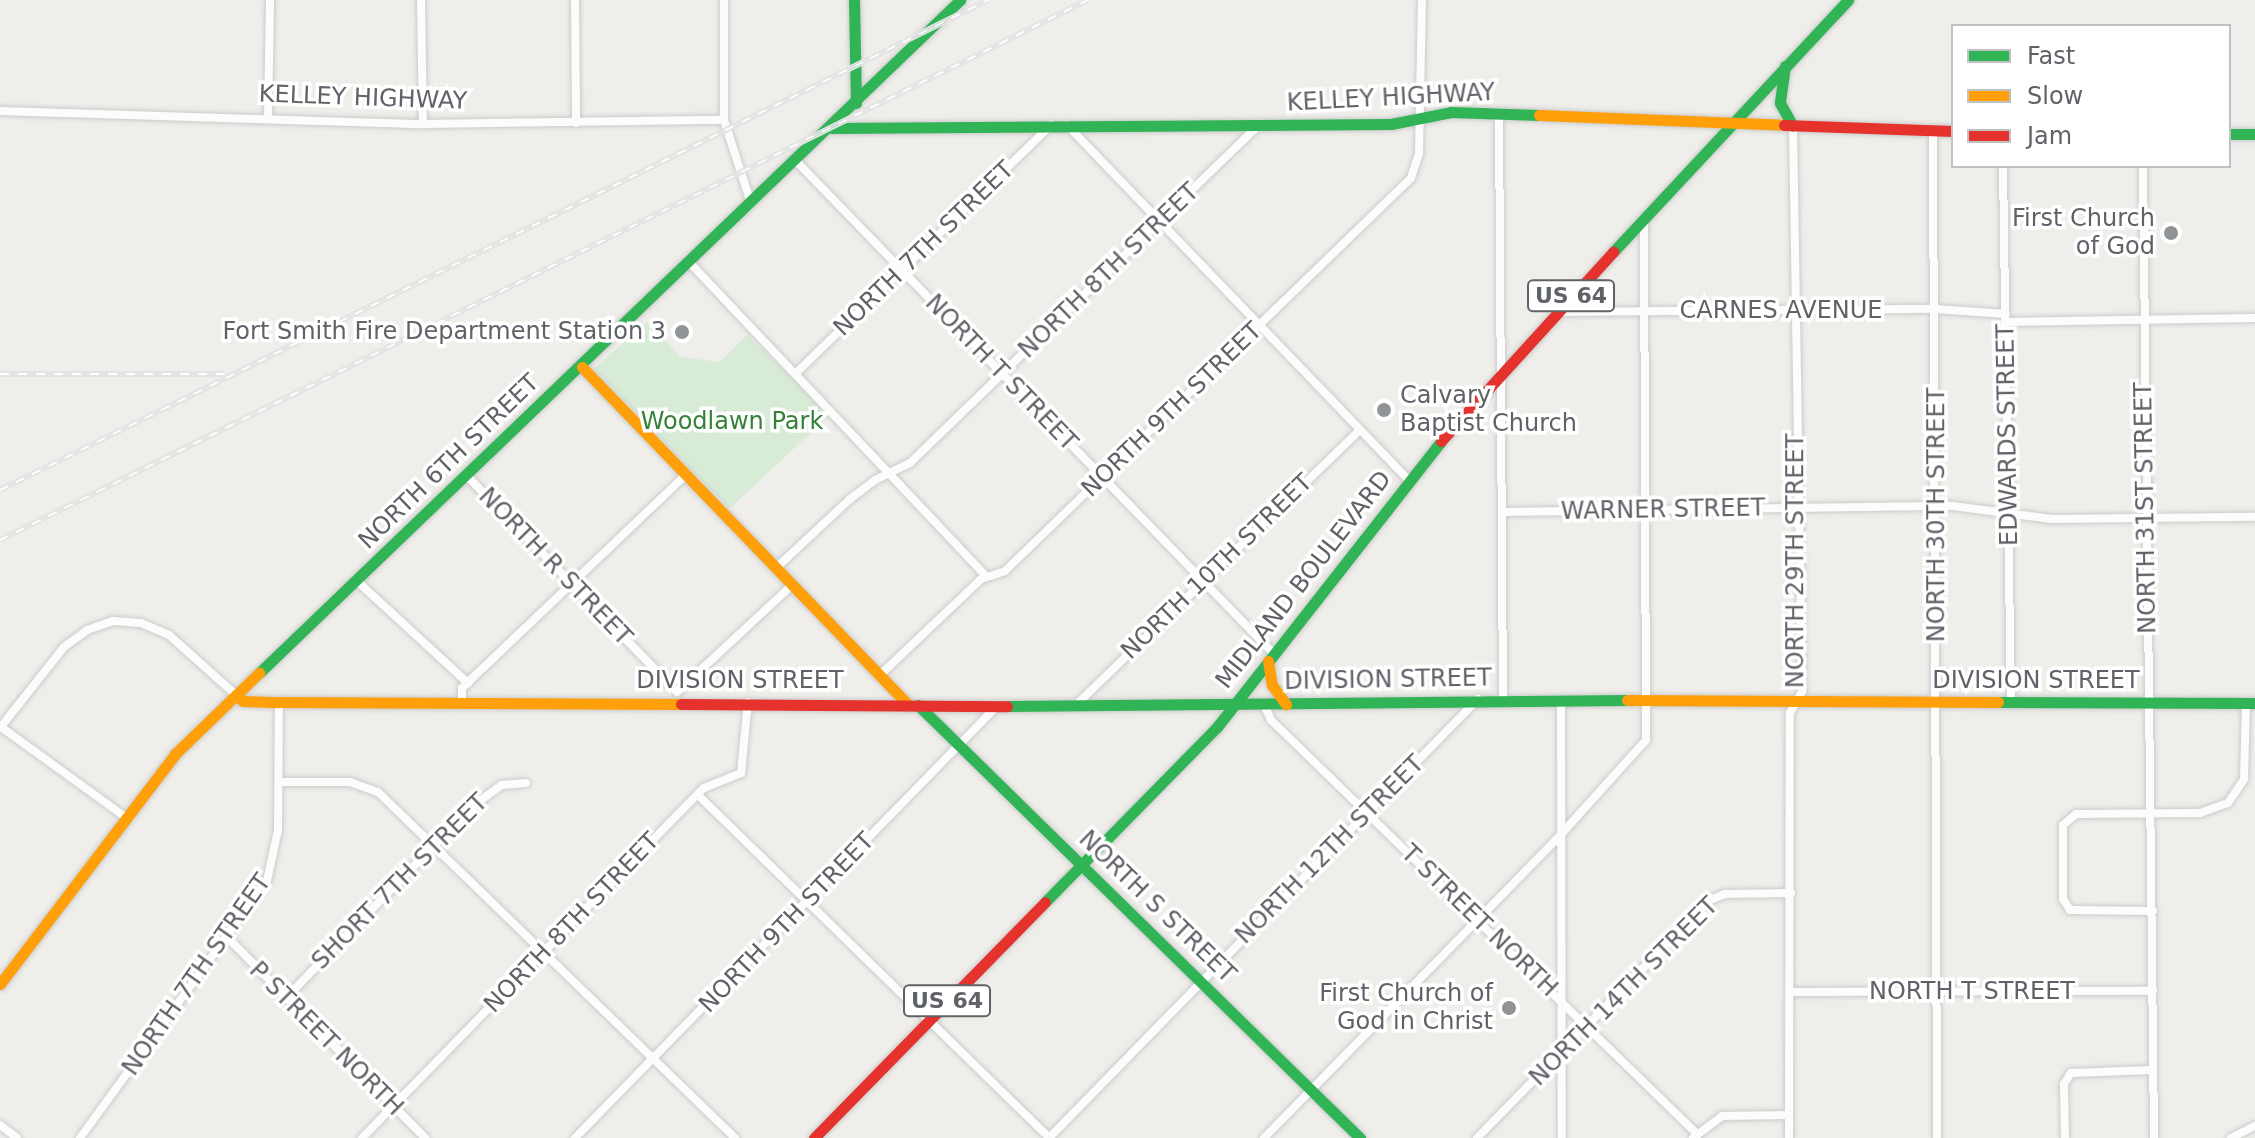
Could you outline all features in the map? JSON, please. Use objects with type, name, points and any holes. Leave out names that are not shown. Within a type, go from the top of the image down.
[{"type":"street","points":[[268,117],[270,0]]},
{"type":"street","points":[[421,0],[423,124]]},
{"type":"street","points":[[575,0],[576,123]]},
{"type":"street","points":[[724,0],[724,120],[751,204]]},
{"type":"street","points":[[854,0],[856,103]]},
{"type":"street","name":"NORTH 6TH STREET","points":[[0,984],[160,769],[831,128],[960,0]]},
{"type":"street","name":"NORTH 9TH STREET","points":[[880,675],[986,576],[1005,571],[1411,178],[1418,164],[1422,0]]},
{"type":"street","name":"MIDLAND BOULEVARD","points":[[814,1138],[1232,707],[1501,371],[1848,0]]},
{"type":"street","points":[[1785,66],[1780,103],[1793,126]]},
{"type":"street","name":"KELLEY HIGHWAY","points":[[0,111],[423,124],[724,120]]},
{"type":"street","points":[[1499,114],[1503,700]]},
{"type":"street","name":"KELLEY HIGHWAY","points":[[831,128],[1051,124],[1391,124],[1419,115],[1499,114],[1951,131]]},
{"type":"street","name":"NORTH 7TH STREET","points":[[796,373],[1051,124]]},
{"type":"street","points":[[1066,124],[1410,481]]},
{"type":"street","name":"NORTH 8TH STREET","points":[[776,568],[850,499],[910,463],[1259,125]]},
{"type":"street","name":"NORTH 29TH STREET","points":[[1789,1138],[1790,713],[1802,691],[1796,508],[1793,126]]},
{"type":"street","name":"NORTH 30TH STREET","points":[[1933,131],[1938,506],[1937,1138]]},
{"type":"street","points":[[2231,134],[2255,134]]},
{"type":"street","name":"NORTH T STREET","points":[[796,161],[1202,582],[1271,658]]},
{"type":"street","name":"EDWARDS STREET","points":[[2003,168],[2011,703]]},
{"type":"street","name":"NORTH 31ST STREET","points":[[2143,168],[2154,1138]]},
{"type":"street","points":[[1264,1138],[1643,747],[1648,703],[1644,217]]},
{"type":"street","points":[[690,263],[986,576]]},
{"type":"street","name":"CARNES AVENUE","points":[[1556,312],[1936,309],[2006,318],[2255,318]]},
{"type":"street","name":"NORTH S STREET","points":[[582,367],[880,675],[961,745],[1362,1137]]},
{"type":"street","name":"NORTH 10TH STREET","points":[[1076,705],[1360,430]]},
{"type":"street","points":[[462,703],[462,688],[686,475]]},
{"type":"street","name":"NORTH R STREET","points":[[467,476],[677,697]]},
{"type":"street","name":"WARNER STREET","points":[[1502,512],[1938,506],[2009,511],[2052,519],[2255,517]]},
{"type":"street","points":[[357,581],[468,683]]},
{"type":"street","points":[[677,697],[792,585]]},
{"type":"street","points":[[124,816],[0,728],[64,647],[100,624],[125,621],[169,635],[236,695]]},
{"type":"street","points":[[1271,658],[1272,685],[1286,704]]},
{"type":"street","name":"DIVISION STREET","points":[[236,695],[243,701],[279,702],[462,703],[677,697],[748,702],[913,705],[1232,707],[1478,699],[1795,704],[2251,703]]},
{"type":"street","name":"NORTH 12TH STREET","points":[[1049,1138],[1201,979],[1478,699]]},
{"type":"street","points":[[1561,701],[1562,1138]]},
{"type":"street","name":"NORTH 7TH STREET","points":[[80,1138],[228,938],[270,873],[279,782],[279,702]]},
{"type":"street","name":"NORTH 8TH STREET","points":[[362,1138],[698,795],[741,773],[748,702]]},
{"type":"street","points":[[2153,911],[2070,910],[2063,899],[2062,831],[2066,819],[2076,814],[2209,812],[2236,795],[2246,768],[2251,703]]},
{"type":"street","name":"NORTH 9TH STREET","points":[[575,1138],[998,705]]},
{"type":"street","name":"T STREET NORTH","points":[[1264,705],[1271,720],[1478,919],[1695,1136]]},
{"type":"street","points":[[279,782],[350,782],[374,790],[735,1138]]},
{"type":"street","name":"SHORT 7TH STREET","points":[[284,1000],[433,845],[489,792],[526,783]]},
{"type":"street","points":[[698,795],[1049,1138]]},
{"type":"street","name":"NORTH 14TH STREET","points":[[1477,1138],[1717,896],[1791,893]]},
{"type":"street","name":"P STREET NORTH","points":[[228,938],[284,1000],[425,1138]]},
{"type":"street","name":"NORTH T STREET","points":[[1790,992],[2153,991]]},
{"type":"street","points":[[2065,1138],[2064,1084],[2071,1073],[2153,1070]]},
{"type":"street","points":[[1695,1136],[1722,1116],[1789,1115]]},
{"type":"street","points":[[0,1125],[17,1138]]},
{"type":"street","points":[[2231,1138],[2255,1126]]},
{"type":"green space","name":"Woodlawn Park","points":[[647,322],[680,357],[720,362],[747,335],[830,415],[729,509],[594,369]]},
{"type":"railway","points":[[0,490],[988,0]]},
{"type":"railway","points":[[0,540],[1088,0]]},
{"type":"railway","points":[[0,374],[224,374]]},
{"type":"traffic: fast","points":[[854,0],[856,103]]},
{"type":"traffic: fast","points":[[259,673],[960,0]]},
{"type":"traffic: fast","points":[[1613,252],[1848,0]]},
{"type":"traffic: fast","points":[[1785,66],[1780,103],[1793,126]]},
{"type":"traffic: fast","points":[[832,128],[1391,124],[1451,112],[1539,115]]},
{"type":"traffic: fast","points":[[2231,134],[2255,134]]},
{"type":"traffic: fast","points":[[1045,902],[1217,727],[1441,441]]},
{"type":"traffic: fast","points":[[1007,706],[1627,700]]},
{"type":"traffic: fast","points":[[1998,702],[2255,703]]},
{"type":"traffic: fast","points":[[918,705],[1360,1138]]},
{"type":"traffic: slow","points":[[1539,115],[1784,125]]},
{"type":"traffic: slow","points":[[582,367],[908,704]]},
{"type":"traffic: slow","points":[[1268,661],[1272,685],[1286,704]]},
{"type":"traffic: slow","points":[[0,984],[175,754],[259,673]]},
{"type":"traffic: slow","points":[[236,695],[243,701],[279,702],[681,704]]},
{"type":"traffic: slow","points":[[1627,700],[1998,702]]},
{"type":"traffic: jam","points":[[1784,125],[1951,131]]},
{"type":"traffic: jam","points":[[1441,441],[1613,252]]},
{"type":"traffic: jam","points":[[681,704],[1007,706]]},
{"type":"traffic: jam","points":[[814,1138],[1045,902]]},
{"type":"place","name":"First Church of God","points":[[2171,233]]},
{"type":"place","name":"Fort Smith Fire Department Station 3","points":[[682,332]]},
{"type":"place","name":"Calvary Baptist Church","points":[[1384,410]]},
{"type":"place","name":"First Church of God in Christ","points":[[1509,1008]]}]
